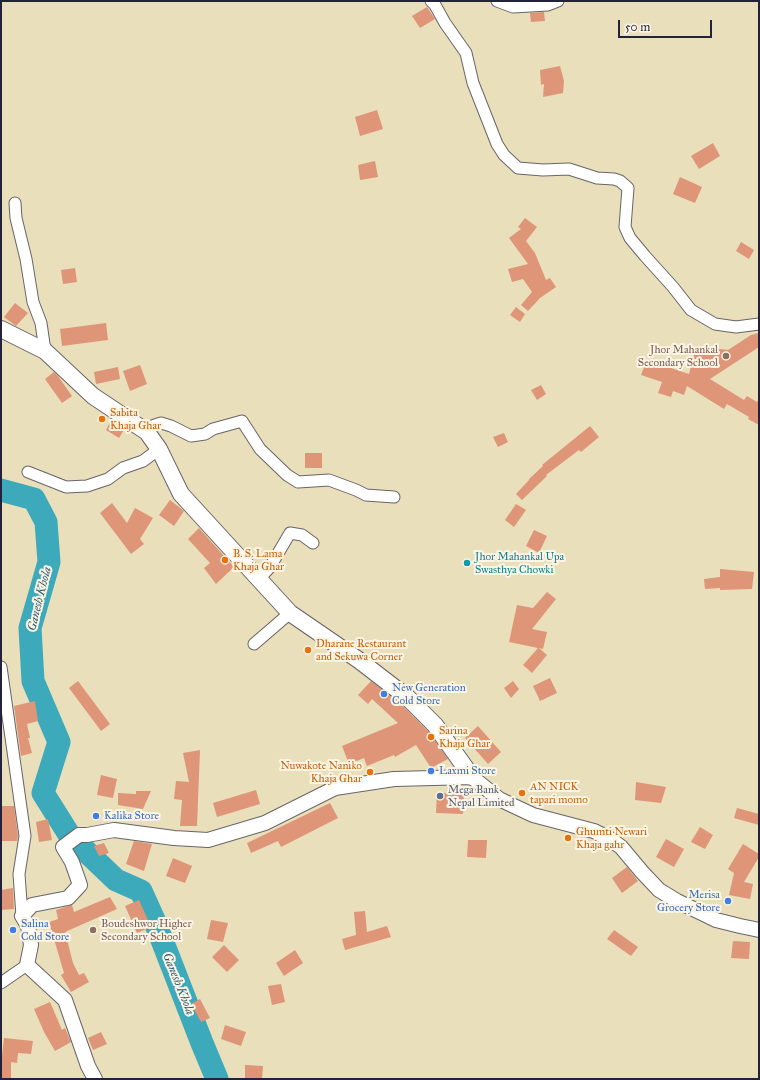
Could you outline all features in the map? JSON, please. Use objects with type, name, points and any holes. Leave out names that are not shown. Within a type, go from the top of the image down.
[{"type":"main road","points":[[1,329],[45,351],[93,396],[147,432],[159,449],[181,494],[290,613],[360,661],[408,698],[435,725],[472,777]]},
{"type":"street","points":[[431,1],[466,53],[473,83],[497,144],[504,155],[518,168],[569,170],[597,178],[614,179],[620,181],[628,188],[625,227],[630,238],[691,310],[715,324],[736,327],[759,324]]},
{"type":"street","points":[[497,1],[513,7],[548,5],[558,1]]},
{"type":"street","points":[[15,203],[16,218],[26,259],[33,302],[41,323],[45,351]]},
{"type":"street","points":[[147,432],[152,426],[161,423],[171,426],[191,436],[205,434],[213,429],[242,421],[260,449],[287,475],[298,482],[329,480],[366,495],[394,497]]},
{"type":"street","points":[[28,472],[66,487],[87,486],[108,479],[124,468],[143,461],[159,449]]},
{"type":"street","points":[[259,579],[270,567],[290,533],[302,535],[313,543]]},
{"type":"street","points":[[254,644],[290,613]]},
{"type":"street","points":[[1,667],[25,836],[19,874],[22,916],[28,926],[31,946],[27,965],[1,983]]},
{"type":"street","points":[[22,916],[32,905],[68,898],[80,885],[72,862],[63,847],[79,835],[114,830],[174,838],[208,840],[265,823],[335,788],[394,779],[472,777],[499,800],[533,815],[594,831],[610,839],[621,847],[642,872],[660,890],[677,901],[716,920],[759,930]]},
{"type":"street","points":[[27,965],[65,1000],[88,1066],[95,1079]]},
{"type":"building","points":[[427,7],[435,19],[420,28],[412,16]]},
{"type":"building","points":[[544,12],[545,21],[531,22],[530,13]]},
{"type":"building","points":[[560,66],[564,81],[563,93],[543,97],[544,84],[541,85],[540,70]]},
{"type":"building","points":[[377,110],[383,129],[360,136],[355,117]]},
{"type":"building","points":[[713,143],[720,156],[699,169],[691,156]]},
{"type":"building","points":[[375,161],[378,177],[360,180],[358,165]]},
{"type":"building","points":[[680,177],[702,187],[695,203],[673,194]]},
{"type":"building","points":[[525,218],[537,227],[526,241],[535,253],[546,280],[550,278],[556,287],[540,298],[528,311],[521,305],[532,292],[523,279],[512,282],[508,269],[528,264],[509,238],[521,229],[518,227]]},
{"type":"building","points":[[741,242],[754,250],[749,259],[736,251]]},
{"type":"building","points":[[75,268],[77,282],[63,284],[61,270]]},
{"type":"building","points":[[15,303],[28,313],[16,326],[4,317]]},
{"type":"building","points":[[516,307],[525,314],[520,322],[510,315]]},
{"type":"building","points":[[106,323],[108,340],[62,346],[60,329]]},
{"type":"building","points":[[759,333],[759,347],[710,379],[744,400],[747,396],[757,402],[759,399],[759,425],[748,419],[749,417],[727,404],[724,409],[687,386],[684,395],[673,391],[671,397],[658,393],[662,382],[641,375],[646,362],[665,365],[689,374],[696,346],[728,350],[751,335]]},
{"type":"building","points":[[140,365],[147,384],[130,391],[123,371]]},
{"type":"building","points":[[118,367],[120,379],[96,384],[94,372]]},
{"type":"building","points":[[54,372],[72,396],[62,403],[45,379]]},
{"type":"building","points":[[541,385],[546,394],[537,400],[531,390]]},
{"type":"building","points":[[111,420],[125,428],[119,438],[106,430]]},
{"type":"building","points":[[590,426],[599,437],[581,452],[579,450],[546,475],[547,476],[522,500],[516,494],[543,466],[542,465]]},
{"type":"building","points":[[504,433],[508,442],[498,447],[493,437]]},
{"type":"building","points":[[305,453],[322,453],[322,468],[305,468]]},
{"type":"building","points":[[170,500],[184,511],[174,526],[159,515]]},
{"type":"building","points":[[112,503],[127,523],[135,508],[153,518],[140,539],[144,544],[131,554],[100,513]]},
{"type":"building","points":[[516,504],[526,510],[514,527],[505,520]]},
{"type":"building","points":[[199,528],[234,567],[216,584],[204,568],[210,563],[188,539]]},
{"type":"building","points":[[534,530],[547,536],[539,553],[526,546]]},
{"type":"building","points":[[720,569],[754,572],[752,589],[705,589],[704,579],[720,577]]},
{"type":"building","points":[[547,592],[556,599],[532,629],[547,632],[543,649],[539,648],[547,655],[532,673],[523,665],[538,648],[509,642],[517,605],[533,608]]},
{"type":"building","points":[[550,678],[557,693],[540,701],[533,686]]},
{"type":"building","points":[[78,681],[110,724],[101,731],[69,688]]},
{"type":"building","points":[[371,681],[402,705],[428,731],[448,759],[431,768],[416,745],[395,757],[394,755],[367,766],[364,758],[349,764],[342,746],[398,723],[372,699],[368,704],[358,695]]},
{"type":"building","points":[[513,681],[519,689],[511,698],[504,688]]},
{"type":"building","points":[[35,701],[38,721],[27,724],[30,738],[28,738],[32,753],[21,756],[14,706]]},
{"type":"building","points":[[478,726],[501,752],[488,764],[465,738]]},
{"type":"building","points":[[200,750],[197,826],[180,826],[182,800],[174,799],[176,781],[189,782],[183,753]]},
{"type":"building","points":[[101,775],[117,779],[113,798],[97,795]]},
{"type":"building","points":[[636,782],[666,787],[661,803],[635,800]]},
{"type":"building","points":[[256,790],[260,804],[217,817],[213,803]]},
{"type":"building","points":[[136,791],[151,791],[143,809],[118,805],[118,793],[136,794]]},
{"type":"building","points":[[437,793],[464,794],[463,814],[436,813]]},
{"type":"building","points":[[330,803],[338,818],[281,847],[278,841],[251,853],[247,843]]},
{"type":"building","points":[[1,806],[14,806],[18,836],[17,841],[1,841]]},
{"type":"building","points":[[737,808],[759,814],[759,825],[734,818]]},
{"type":"building","points":[[48,819],[52,840],[39,842],[36,822]]},
{"type":"building","points":[[700,827],[713,835],[705,849],[691,842]]},
{"type":"building","points":[[666,839],[684,849],[674,867],[656,857]]},
{"type":"building","points":[[468,840],[487,840],[486,858],[467,857]]},
{"type":"building","points":[[134,841],[152,844],[144,871],[126,864]]},
{"type":"building","points":[[104,843],[109,853],[99,856],[94,846]]},
{"type":"building","points":[[743,844],[759,854],[759,857],[744,882],[753,884],[750,899],[729,895],[734,873],[728,869]]},
{"type":"building","points":[[173,858],[192,866],[185,883],[166,876]]},
{"type":"building","points":[[627,867],[638,881],[622,893],[612,878]]},
{"type":"building","points":[[13,888],[14,909],[1,910],[1,890]]},
{"type":"building","points":[[110,897],[117,909],[65,932],[73,963],[79,975],[84,973],[89,982],[71,992],[61,975],[64,973],[49,922],[58,919],[56,910],[72,905],[74,912]]},
{"type":"building","points":[[139,900],[151,927],[137,933],[125,906]]},
{"type":"building","points":[[365,911],[367,932],[387,926],[391,937],[345,950],[342,939],[356,935],[354,912]]},
{"type":"building","points":[[211,920],[228,923],[223,942],[207,939]]},
{"type":"building","points":[[614,930],[638,947],[631,956],[607,939]]},
{"type":"building","points":[[733,941],[750,942],[749,959],[731,958]]},
{"type":"building","points":[[224,945],[239,960],[227,972],[212,957]]},
{"type":"building","points":[[295,950],[303,963],[284,976],[276,963]]},
{"type":"building","points":[[281,984],[285,1002],[272,1005],[268,986]]},
{"type":"building","points":[[200,999],[210,1018],[201,1022],[191,1004]]},
{"type":"building","points":[[50,1002],[62,1030],[65,1028],[71,1042],[55,1051],[44,1032],[34,1009]]},
{"type":"building","points":[[225,1025],[246,1032],[241,1046],[221,1039]]},
{"type":"building","points":[[101,1032],[107,1044],[93,1050],[88,1038]]},
{"type":"building","points":[[4,1038],[33,1041],[31,1054],[18,1053],[17,1063],[11,1062],[11,1079],[1,1079]]},
{"type":"building","points":[[245,1065],[263,1066],[262,1079],[245,1079]]},
{"type":"waterway","name":"Ganesh Khola","points":[[1,490],[34,499],[46,522],[49,562],[30,628],[33,681],[59,742],[43,793],[70,836],[116,880],[141,891],[155,922],[217,1079]]},
{"type":"place","name":"Jhor Mahankal Secondary School","points":[[726,356]]},
{"type":"place","name":"Sabita Khaja Ghar","points":[[102,419]]},
{"type":"place","name":"B. S. Lama Khaja Ghar","points":[[225,560]]},
{"type":"place","name":"Jhor Mahankal Upa Swasthya Chowki","points":[[467,563]]},
{"type":"place","name":"Dharane Restaurant and Sekuwa Corner","points":[[308,650]]},
{"type":"place","name":"New Generation Cold Store","points":[[384,694]]},
{"type":"place","name":"Sarina Khaja Ghar","points":[[431,737]]},
{"type":"place","name":"Laxmi Store","points":[[431,771]]},
{"type":"place","name":"Nuwakote Naniko Khaja Ghar","points":[[370,772]]},
{"type":"place","name":"AN NICK tapari momo","points":[[522,793]]},
{"type":"place","name":"Mega Bank Nepal Limited","points":[[440,796]]},
{"type":"place","name":"Kalika Store","points":[[96,816]]},
{"type":"place","name":"Ghumti Newari Khaja gahr","points":[[568,838]]},
{"type":"place","name":"Merisa Grocery Store","points":[[728,901]]},
{"type":"place","name":"Salina Cold Store","points":[[13,930]]},
{"type":"place","name":"Boudeshwor Higher Secondary School","points":[[93,930]]}]
